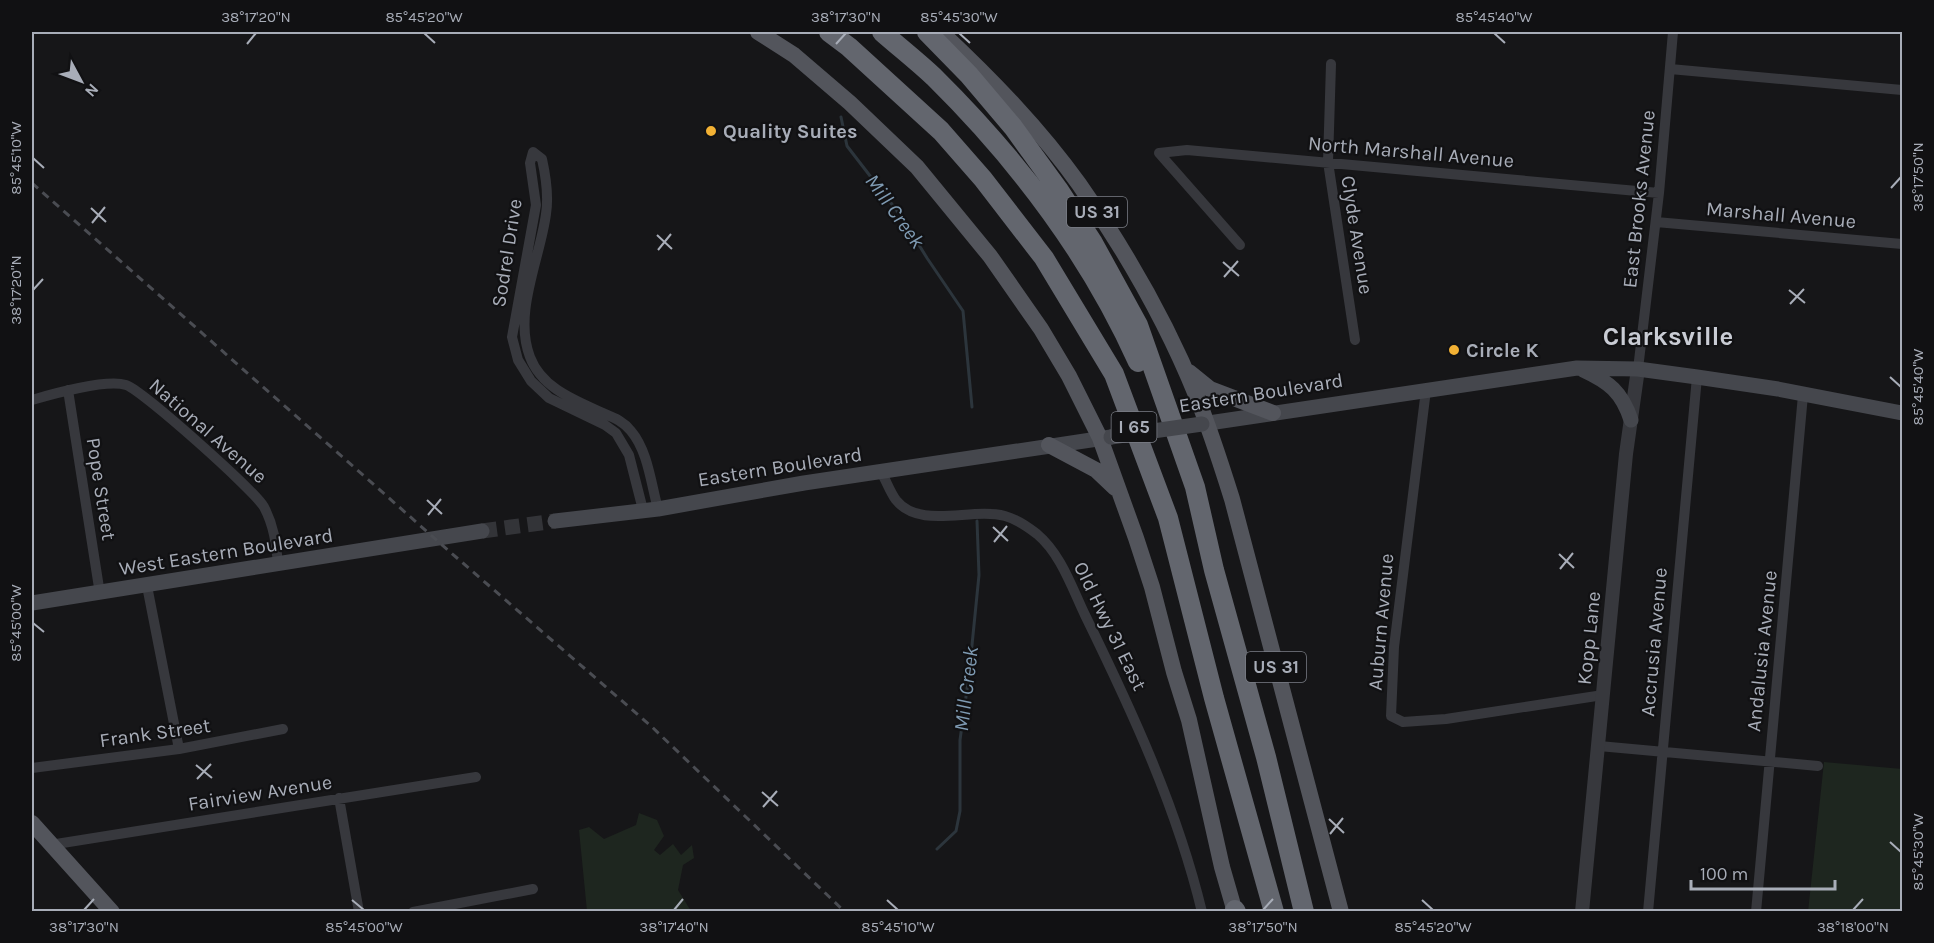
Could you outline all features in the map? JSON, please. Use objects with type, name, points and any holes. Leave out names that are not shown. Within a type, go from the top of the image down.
[{"type":"highway","name":"I 65","points":[[830,32],[941,131],[983,179],[1044,258],[1114,374],[1168,518],[1214,698],[1274,912]]},
{"type":"highway","name":"I 65","points":[[882,32],[933,76],[982,128],[1033,188],[1076,249],[1125,332],[1195,487],[1214,570],[1266,758],[1304,912]]},
{"type":"highway","points":[[927,32],[969,75],[1013,127],[1058,189],[1093,243],[1138,325],[1195,487]]},
{"type":"main road","points":[[758,32],[794,55],[850,103],[917,167],[954,210],[990,256],[1041,329],[1106,437],[1120,493],[1152,587],[1174,672],[1190,720],[1222,867],[1235,911]]},
{"type":"main road","name":"US 31","points":[[941,32],[1019,110],[1078,183],[1126,256],[1160,317],[1183,365],[1232,499],[1341,912]]},
{"type":"main road","points":[[1183,365],[1201,384],[1210,389],[1273,413]]},
{"type":"main road","points":[[1577,368],[1596,376],[1614,388],[1625,404],[1631,420]]},
{"type":"main road","name":"Eastern Boulevard","points":[[555,521],[651,509],[1049,445],[1577,368],[1638,369],[1697,377],[1902,413]]},
{"type":"main road","points":[[1049,445],[1096,470],[1120,493]]},
{"type":"main road","name":"West Eastern Boulevard","points":[[32,603],[100,594],[482,531]]},
{"type":"main road","points":[[32,823],[112,912]]},
{"type":"street","name":"East Brooks Avenue","points":[[1638,369],[1656,222],[1673,32]]},
{"type":"street","name":"Clyde Avenue","points":[[1331,64],[1328,162],[1355,340]]},
{"type":"street","points":[[1670,69],[1902,90]]},
{"type":"street","name":"North Marshall Avenue","points":[[1240,245],[1159,153],[1187,150],[1659,193]]},
{"type":"street","name":"Sodrel Drive","points":[[533,152],[542,159],[547,185],[546,213],[524,314],[524,335],[530,358],[538,372],[562,394],[620,421],[631,430],[643,453],[651,509],[629,455],[616,433],[605,425],[549,398],[531,381],[518,360],[512,337],[536,205],[530,163],[533,152]]},
{"type":"street","name":"Marshall Avenue","points":[[1656,222],[1902,244]]},
{"type":"street","name":"Kopp Lane","points":[[1582,912],[1638,369]]},
{"type":"street","name":"Accrusia Avenue","points":[[1648,912],[1697,377]]},
{"type":"street","name":"National Avenue","points":[[32,400],[68,390],[118,384],[128,386],[139,393],[263,504],[275,529],[278,564]]},
{"type":"street","name":"Pope Street","points":[[68,390],[100,594]]},
{"type":"street","name":"Auburn Avenue","points":[[1426,390],[1394,647],[1391,716],[1403,722],[1446,719],[1603,696]]},
{"type":"street","name":"Andalusia Avenue","points":[[1756,912],[1803,394]]},
{"type":"street","name":"Old Hwy 31 East","points":[[881,472],[897,500],[922,516],[968,513],[1008,516],[1038,534],[1054,552],[1141,735],[1182,838],[1202,912]]},
{"type":"street","points":[[147,586],[178,749]]},
{"type":"street","name":"Frank Street","points":[[32,768],[178,749],[283,729]]},
{"type":"street","points":[[1599,746],[1818,766]]},
{"type":"street","name":"Fairview Avenue","points":[[50,845],[476,777]]},
{"type":"street","points":[[339,798],[359,912]]},
{"type":"street","points":[[413,912],[533,889]]},
{"type":"shaded area","points":[[1824,762],[1902,769],[1902,911],[1808,912]]},
{"type":"shaded area","points":[[639,813],[657,820],[664,836],[654,850],[660,855],[673,844],[681,855],[692,845],[694,858],[683,865],[678,890],[691,911],[587,911],[579,830],[589,827],[604,839],[636,825]]},
{"type":"waterway","name":"Mill Creek","points":[[841,117],[847,146],[901,216],[963,311],[972,407]]},
{"type":"waterway","name":"Mill Creek","points":[[937,849],[956,831],[960,811],[960,740],[979,575],[977,521]]},
{"type":"tunnel","points":[[482,531],[555,521]]},
{"type":"railway","points":[[32,183],[651,726],[845,912]]},
{"type":"place","name":"Quality Suites","points":[[711,131]]},
{"type":"place","name":"Circle K","points":[[1454,350]]},
{"type":"district","name":"Clarksville","points":[[1668,336]]}]
